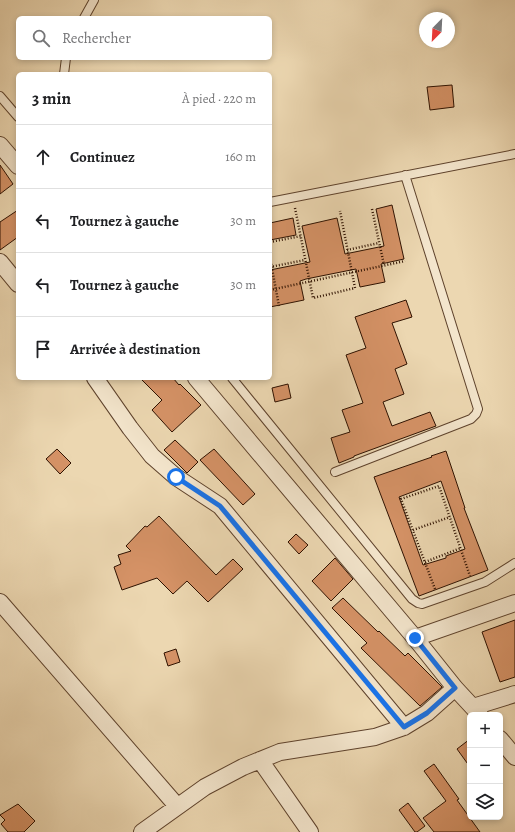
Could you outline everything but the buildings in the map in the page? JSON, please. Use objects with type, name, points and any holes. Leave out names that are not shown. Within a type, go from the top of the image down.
[{"type":"street","points":[[0,145],[16,164]]},
{"type":"street","points":[[0,262],[16,282]]},
{"type":"street","points":[[96,380],[130,428],[152,456],[176,477],[220,506],[404,727]]},
{"type":"street","points":[[198,380],[415,638],[455,688],[477,711],[515,694]]},
{"type":"street","points":[[0,602],[177,806]]},
{"type":"street","points":[[415,638],[515,603]]},
{"type":"street","points":[[142,832],[205,787],[243,767],[280,752],[375,737],[404,727],[427,713],[455,688]]},
{"type":"street","points":[[503,743],[515,757]]},
{"type":"street","points":[[260,760],[310,832]]},
{"type":"lane","points":[[85,16],[94,0]]},
{"type":"lane","points":[[64,72],[66,60]]},
{"type":"lane","points":[[0,96],[16,115]]},
{"type":"lane","points":[[272,202],[515,154]]},
{"type":"lane","points":[[335,472],[471,419],[476,414],[478,409],[405,175]]},
{"type":"lane","points":[[234,380],[412,599],[418,603],[422,604],[485,582],[515,564]]},
{"type":"lane","points":[[476,400],[485,402]]},
{"type":"path","points":[[293,198],[313,298],[355,288],[340,211]]},
{"type":"path","points":[[372,208],[384,265]]},
{"type":"path","points":[[272,242],[301,236]]},
{"type":"path","points":[[347,250],[379,243]]},
{"type":"path","points":[[272,267],[306,260]]},
{"type":"path","points":[[272,290],[405,261]]},
{"type":"path","points":[[272,271],[279,306]]},
{"type":"path","points":[[438,598],[401,499],[438,486],[474,586]]},
{"type":"path","points":[[413,530],[450,517]]},
{"type":"path","points":[[425,562],[461,548]]},
{"type":"route","points":[[176,477],[220,506],[404,727],[427,713],[455,688],[415,638]]}]
